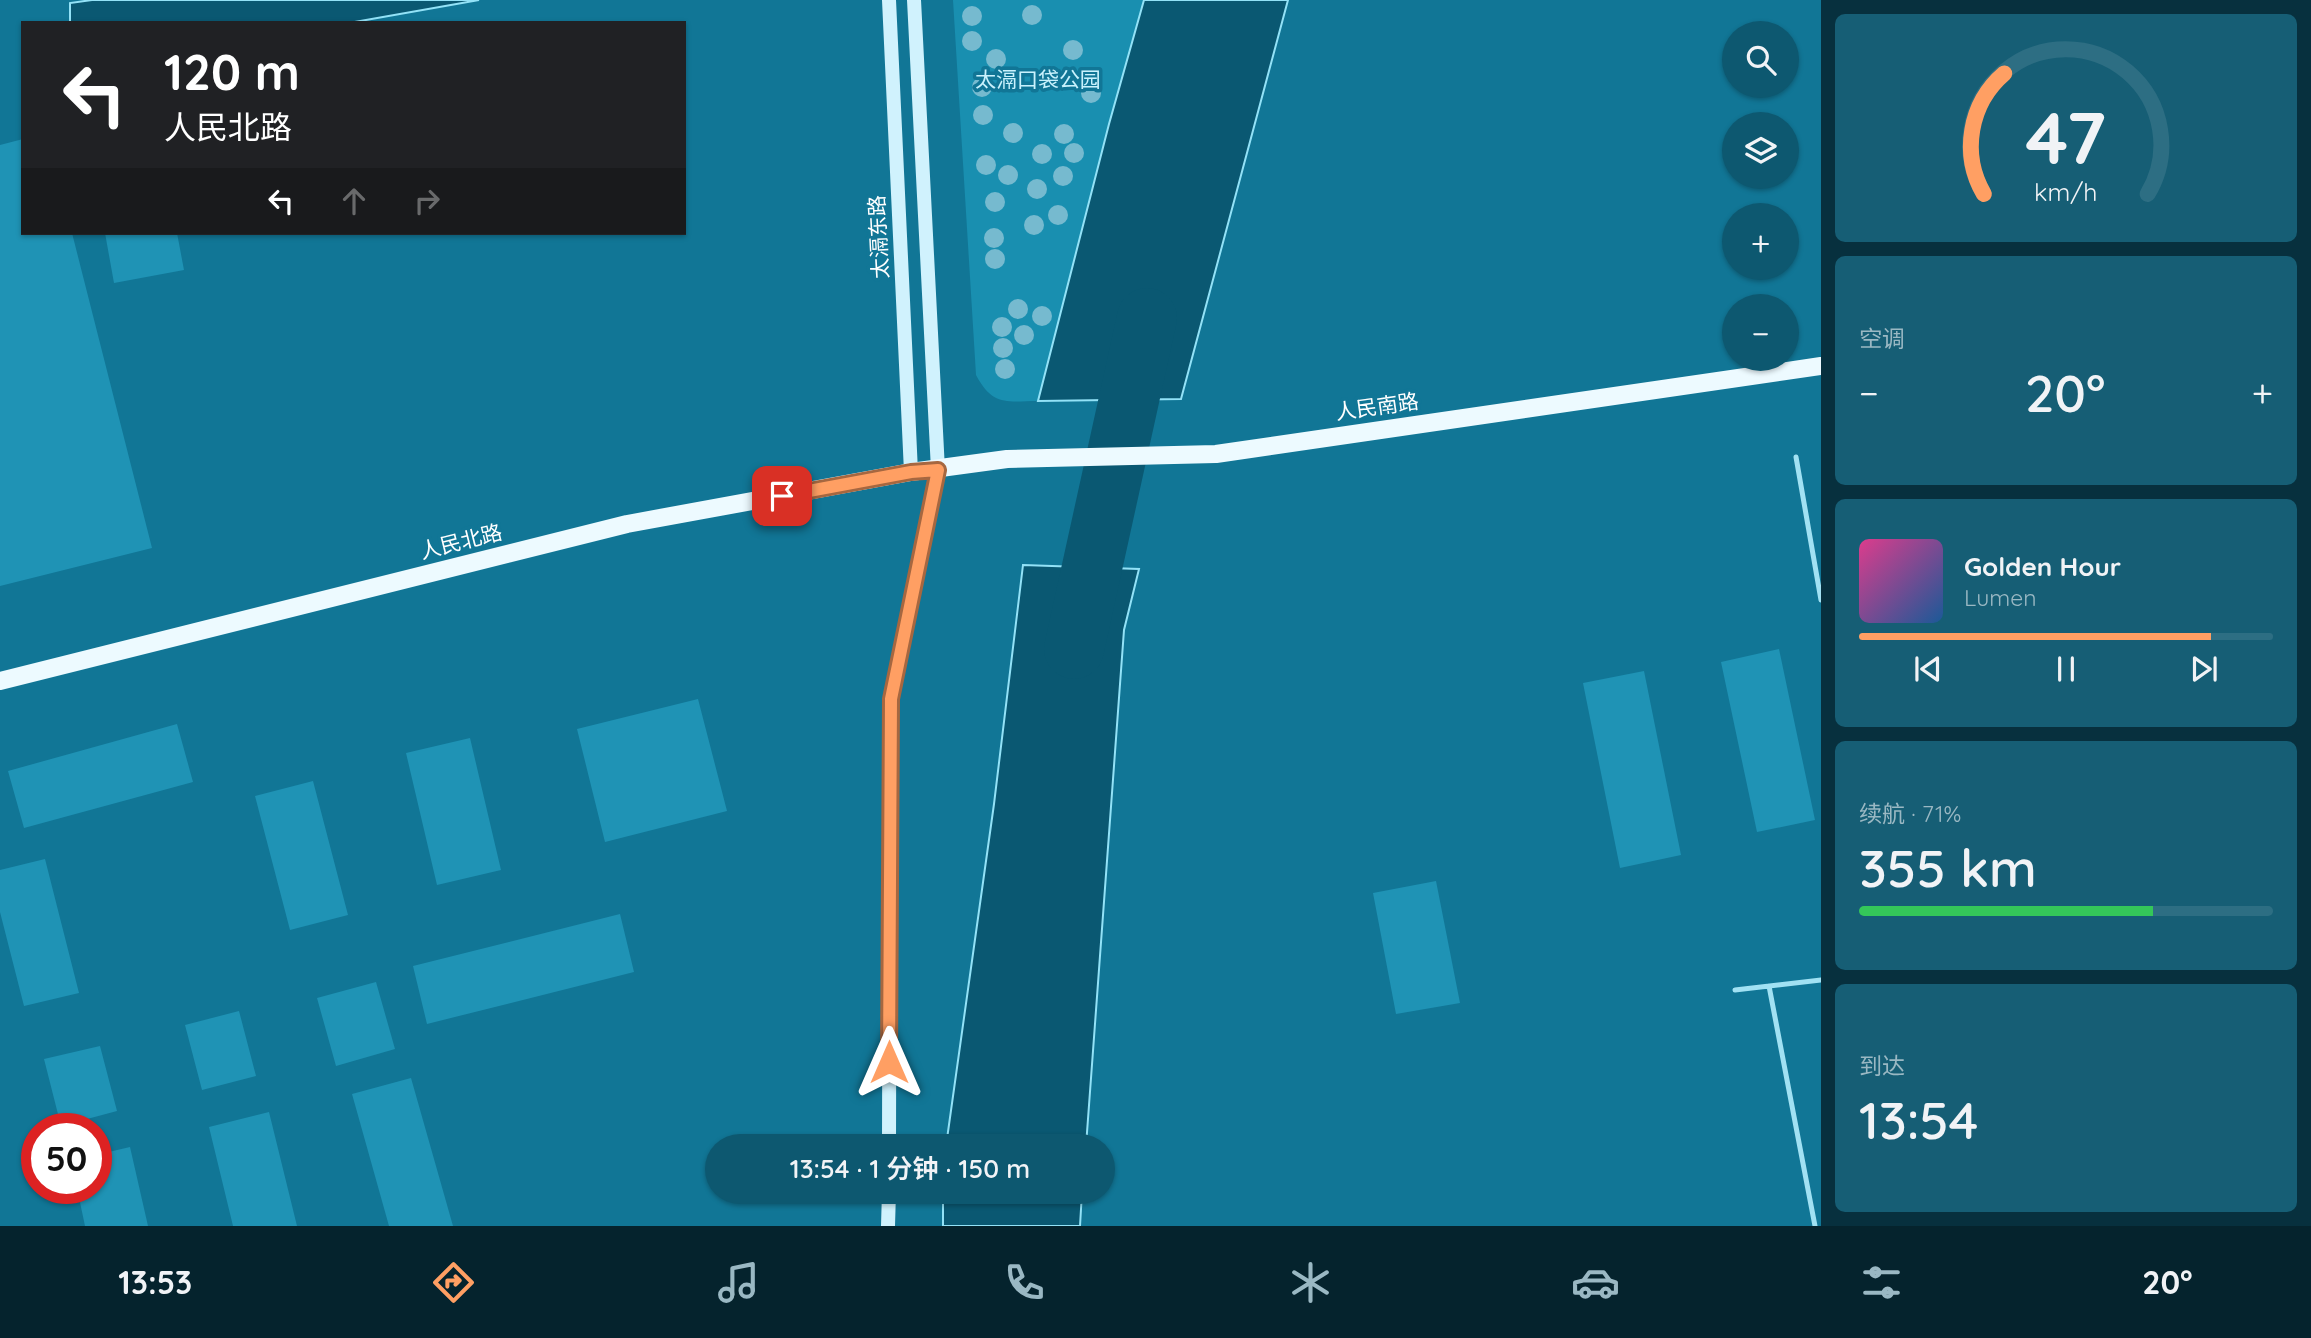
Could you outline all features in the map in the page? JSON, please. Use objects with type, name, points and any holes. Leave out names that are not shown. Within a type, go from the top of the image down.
[{"type":"main road","name":"太滆东路","points":[[889,0],[911,472]]},
{"type":"main road","points":[[889,1134],[891,699],[938,470],[914,0]]},
{"type":"main road","name":"人民南路","points":[[938,470],[1007,460],[1216,454],[1821,366]]},
{"type":"main road","name":"人民北路","points":[[0,681],[627,524],[911,472],[938,470]]},
{"type":"main road","points":[[888,1226],[889,1204]]},
{"type":"lane","points":[[1796,457],[1821,600]]},
{"type":"lane","points":[[1735,990],[1821,980]]},
{"type":"lane","points":[[1769,986],[1815,1226]]},
{"type":"green space","name":"太滆口袋公园","points":[[953,0],[1144,0],[1109,124],[1038,401],[1002,400],[988,393],[976,375]]},
{"type":"shaded area","points":[[92,0],[479,0],[360,21],[70,21],[70,3]]},
{"type":"shaded area","points":[[1144,0],[1288,0],[1181,399],[1038,401],[1109,124]]},
{"type":"shaded area","points":[[1023,565],[1139,569],[1124,630],[1087,1134],[948,1134],[994,804]]},
{"type":"shaded area","points":[[943,1204],[1081,1204],[1080,1226],[943,1226]]},
{"type":"building","points":[[21,140],[21,235],[73,235],[152,548],[0,586],[0,145]]},
{"type":"building","points":[[105,235],[177,235],[184,270],[114,283]]},
{"type":"building","points":[[1779,649],[1815,820],[1757,832],[1721,662]]},
{"type":"building","points":[[1644,671],[1681,855],[1620,868],[1583,683]]},
{"type":"building","points":[[698,699],[727,811],[605,842],[577,729]]},
{"type":"building","points":[[177,724],[193,782],[24,828],[8,771]]},
{"type":"building","points":[[470,738],[501,870],[437,885],[406,753]]},
{"type":"building","points":[[313,781],[348,915],[290,930],[255,796]]},
{"type":"building","points":[[45,859],[79,993],[24,1006],[0,912],[0,870]]},
{"type":"building","points":[[1436,881],[1460,1003],[1396,1014],[1373,893]]},
{"type":"building","points":[[620,914],[634,972],[427,1024],[413,966]]},
{"type":"building","points":[[376,982],[395,1049],[336,1066],[317,998]]},
{"type":"building","points":[[239,1011],[256,1076],[202,1090],[185,1025]]},
{"type":"building","points":[[100,1046],[117,1111],[58,1113],[44,1059]]},
{"type":"building","points":[[411,1078],[453,1226],[389,1226],[352,1094]]},
{"type":"building","points":[[269,1112],[297,1226],[233,1226],[209,1127]]},
{"type":"building","points":[[130,1147],[148,1226],[85,1226],[80,1204],[112,1204],[112,1151]]},
{"type":"waterway","points":[[1074,649],[1147,318]]},
{"type":"route","points":[[782,496],[911,472],[938,470],[891,699],[889,1062]]}]
